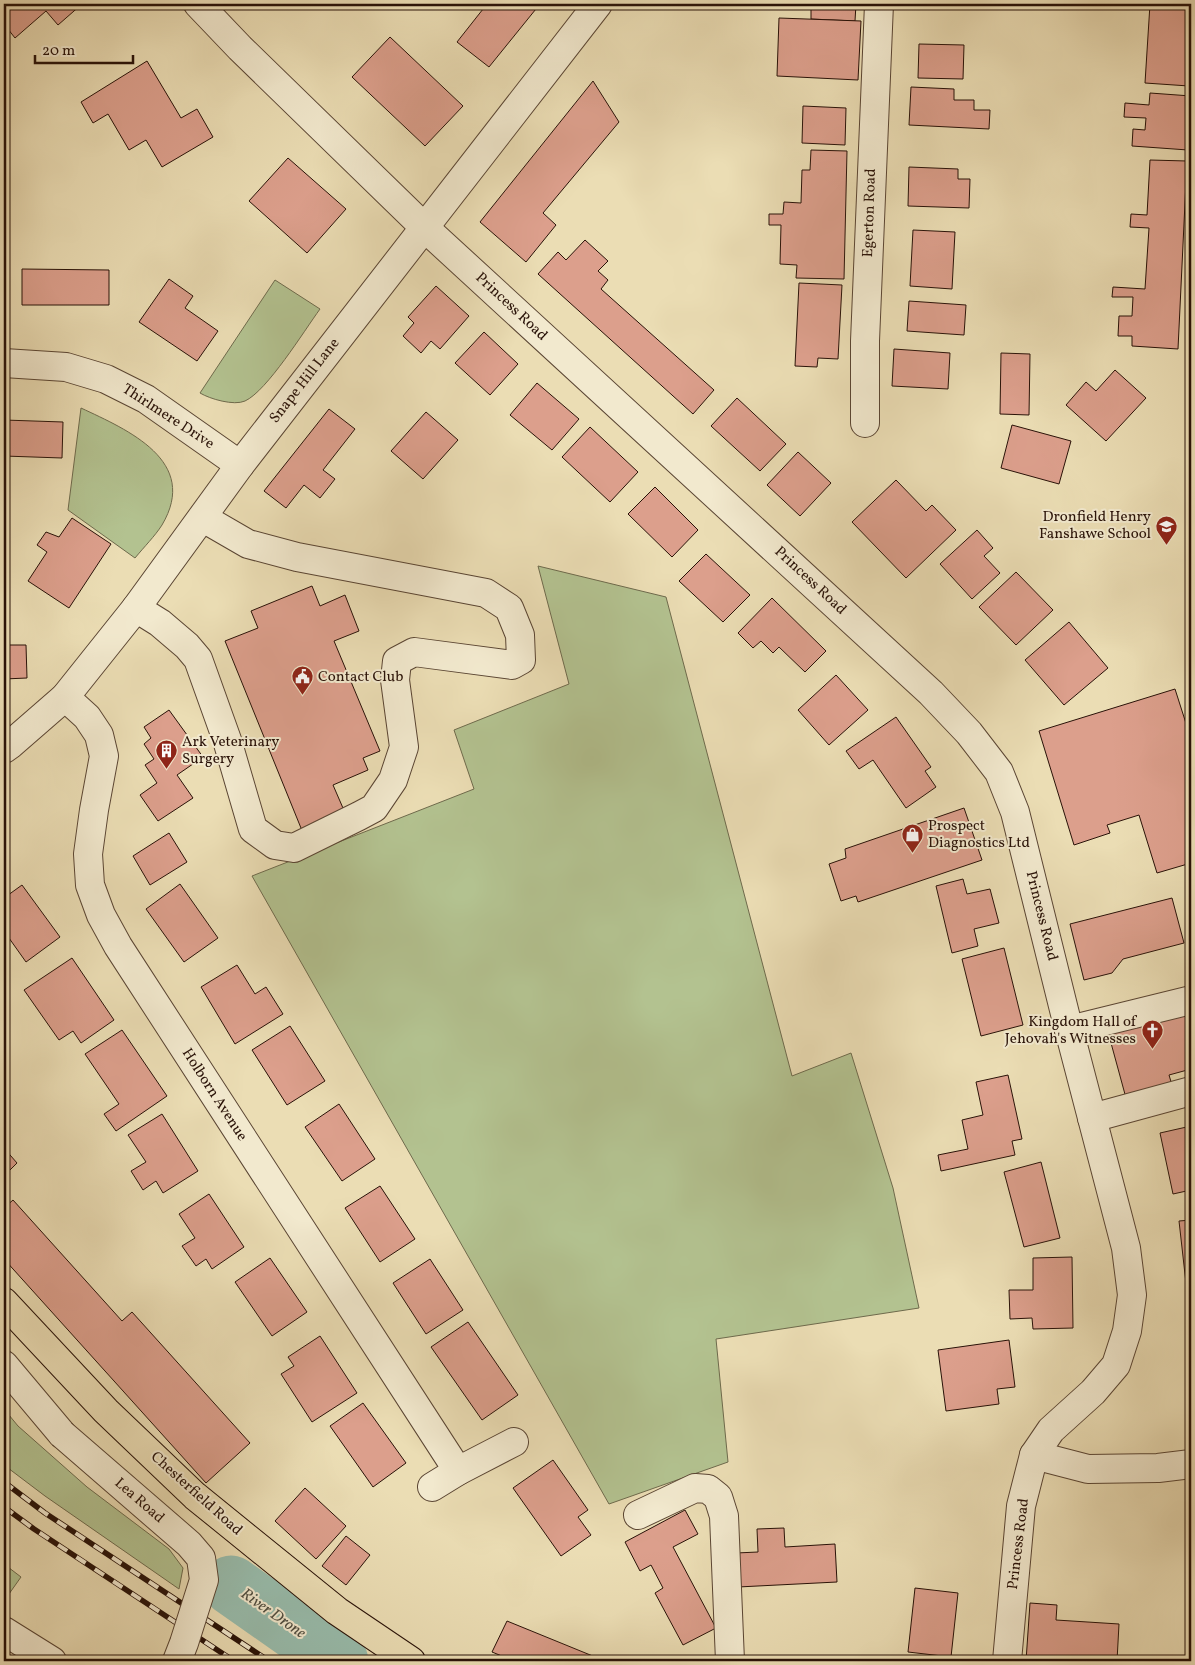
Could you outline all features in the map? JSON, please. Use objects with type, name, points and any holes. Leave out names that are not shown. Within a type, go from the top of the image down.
[{"type":"main road","name":"Chesterfield Road","points":[[4,1302],[106,1411],[195,1496],[337,1611],[411,1661]]},
{"type":"street","name":"Princess Road","points":[[198,4],[240,48],[425,228],[931,694],[969,733],[999,772],[1016,812],[1069,1030],[1126,1248],[1132,1295],[1127,1331],[1116,1365],[1093,1392],[1051,1430],[1034,1455],[1021,1506],[1007,1661]]},
{"type":"street","name":"Snape Hill Lane","points":[[4,749],[65,697],[136,608],[240,465],[334,342],[425,228],[598,4]]},
{"type":"street","name":"Egerton Road","points":[[865,423],[865,341],[879,4]]},
{"type":"street","name":"Thirlmere Drive","points":[[4,363],[66,367],[106,378],[146,399],[240,465]]},
{"type":"street","points":[[136,608],[160,623],[198,659],[227,740],[253,829],[275,845],[294,848],[374,808],[393,780],[404,747],[395,680],[397,661],[414,652],[512,665],[521,660],[520,635],[509,608],[486,593],[289,555],[248,544],[203,518]]},
{"type":"street","name":"Holborn Avenue","points":[[65,697],[86,717],[100,735],[104,756],[88,854],[90,885],[101,915],[118,946],[458,1471]]},
{"type":"street","points":[[1069,1030],[1191,1000]]},
{"type":"street","points":[[1092,1118],[1191,1091]]},
{"type":"street","name":"Lea Road","points":[[4,1365],[62,1434],[189,1544],[201,1558],[204,1580],[177,1661]]},
{"type":"street","points":[[432,1487],[458,1471],[514,1442]]},
{"type":"street","points":[[1034,1455],[1088,1469],[1158,1468],[1191,1464]]},
{"type":"street","points":[[638,1515],[695,1488],[708,1489],[718,1497],[724,1516],[730,1661]]},
{"type":"street","points":[[4,1631],[52,1661]]},
{"type":"green space","points":[[275,280],[320,309],[274,373],[254,395],[245,401],[235,403],[200,393]]},
{"type":"green space","points":[[81,408],[119,427],[153,451],[165,466],[172,483],[171,502],[162,525],[135,558],[68,510]]},
{"type":"green space","points":[[538,566],[666,597],[792,1076],[851,1053],[893,1188],[919,1308],[716,1339],[728,1462],[609,1504],[252,876],[474,789],[454,730],[569,684]]},
{"type":"green space","points":[[4,1409],[18,1426],[87,1487],[169,1549],[183,1568],[179,1589],[45,1496],[4,1465]]},
{"type":"green space","points":[[4,1564],[21,1577],[4,1601]]},
{"type":"building","points":[[4,4],[82,4],[58,25],[46,11],[15,38],[4,24]]},
{"type":"building","points":[[487,4],[540,4],[489,67],[457,42]]},
{"type":"building","points":[[811,4],[856,4],[855,21],[811,19]]},
{"type":"building","points":[[1150,4],[1191,5],[1189,86],[1145,83]]},
{"type":"building","points":[[779,18],[861,21],[858,80],[777,76]]},
{"type":"building","points":[[390,37],[463,106],[425,146],[352,77]]},
{"type":"building","points":[[919,44],[964,45],[963,79],[918,78]]},
{"type":"building","points":[[147,61],[181,118],[197,109],[213,137],[162,167],[146,140],[129,150],[108,114],[93,123],[81,102]]},
{"type":"building","points":[[593,81],[619,122],[543,213],[556,225],[526,262],[480,222]]},
{"type":"building","points":[[911,87],[954,89],[954,100],[974,100],[974,110],[990,110],[989,129],[909,125]]},
{"type":"building","points":[[1150,93],[1191,96],[1188,150],[1132,146],[1133,129],[1145,130],[1146,118],[1124,117],[1125,103],[1149,105]]},
{"type":"building","points":[[803,106],[846,108],[845,145],[802,143]]},
{"type":"building","points":[[811,150],[847,151],[844,279],[796,278],[797,265],[780,264],[781,225],[769,225],[769,214],[783,214],[784,202],[801,203],[802,170],[810,170]]},
{"type":"building","points":[[288,158],[346,209],[307,253],[249,201]]},
{"type":"building","points":[[1150,160],[1187,161],[1178,349],[1132,346],[1132,336],[1118,336],[1119,316],[1132,316],[1133,297],[1112,297],[1113,287],[1145,289],[1149,228],[1130,227],[1131,214],[1147,215]]},
{"type":"building","points":[[909,167],[958,169],[958,179],[970,179],[969,208],[908,206]]},
{"type":"building","points":[[913,230],[955,232],[952,289],[910,286]]},
{"type":"building","points":[[585,240],[608,261],[598,271],[608,280],[601,289],[714,390],[693,414],[538,274],[558,252],[566,260]]},
{"type":"building","points":[[22,269],[109,270],[109,305],[22,305]]},
{"type":"building","points":[[169,279],[193,296],[185,308],[218,331],[197,361],[139,322]]},
{"type":"building","points":[[799,283],[842,285],[838,359],[818,358],[817,367],[795,366]]},
{"type":"building","points":[[436,286],[469,316],[440,349],[431,341],[421,353],[403,336],[414,323],[408,317]]},
{"type":"building","points":[[909,301],[966,305],[964,335],[907,331]]},
{"type":"building","points":[[484,332],[518,364],[490,395],[455,363]]},
{"type":"building","points":[[894,349],[950,353],[948,389],[892,386]]},
{"type":"building","points":[[1001,353],[1030,354],[1029,415],[1000,414]]},
{"type":"building","points":[[1115,370],[1146,398],[1106,441],[1066,405],[1086,382],[1096,391]]},
{"type":"building","points":[[537,383],[579,419],[552,450],[510,415]]},
{"type":"building","points":[[737,398],[786,444],[760,471],[711,426]]},
{"type":"building","points":[[329,409],[355,429],[323,470],[335,479],[320,498],[304,485],[286,508],[264,491]]},
{"type":"building","points":[[426,412],[458,440],[423,479],[391,451]]},
{"type":"building","points":[[4,420],[63,422],[62,458],[4,456]]},
{"type":"building","points":[[1012,425],[1071,441],[1059,484],[1001,468]]},
{"type":"building","points":[[590,427],[638,472],[610,502],[562,457]]},
{"type":"building","points":[[798,452],[831,483],[800,516],[767,485]]},
{"type":"building","points":[[896,480],[926,511],[932,505],[956,530],[906,578],[852,522]]},
{"type":"building","points":[[655,487],[698,530],[672,557],[628,514]]},
{"type":"building","points":[[72,518],[111,544],[69,608],[28,581],[47,552],[37,545],[46,532],[59,537]]},
{"type":"building","points":[[977,530],[993,548],[984,556],[1000,573],[972,599],[940,564]]},
{"type":"building","points":[[706,554],[750,595],[723,622],[679,581]]},
{"type":"building","points":[[1016,572],[1053,610],[1016,645],[979,607]]},
{"type":"building","name":"Contact Club","points":[[312,586],[320,606],[345,595],[359,631],[334,641],[380,751],[363,758],[368,770],[333,785],[346,815],[303,833],[225,641],[258,628],[251,611]]},
{"type":"building","points":[[772,598],[826,651],[805,672],[779,647],[773,653],[761,641],[753,648],[738,633]]},
{"type":"building","points":[[1069,622],[1108,668],[1064,705],[1025,660]]},
{"type":"building","points":[[4,645],[26,645],[27,678],[4,679]]},
{"type":"building","points":[[836,675],[868,710],[829,745],[798,710]]},
{"type":"building","points":[[1175,689],[1191,739],[1191,863],[1157,873],[1139,815],[1107,825],[1110,833],[1074,845],[1039,731]]},
{"type":"building","name":"Ark Veterinary Surgery","points":[[169,710],[203,757],[177,775],[193,798],[158,821],[140,795],[157,783],[145,765],[154,759],[144,744],[151,738],[144,727]]},
{"type":"building","points":[[896,717],[931,767],[925,771],[936,787],[906,808],[873,760],[859,769],[846,751]]},
{"type":"building","name":"Prospect Diagnostics Ltd","points":[[964,808],[982,860],[858,902],[856,896],[841,901],[829,864],[846,858],[845,849]]},
{"type":"building","points":[[169,833],[187,862],[150,885],[133,856]]},
{"type":"building","points":[[963,879],[967,894],[990,889],[999,923],[974,929],[978,946],[952,953],[936,886]]},
{"type":"building","points":[[180,884],[218,938],[184,962],[146,909]]},
{"type":"building","points":[[22,885],[60,937],[26,962],[4,931],[4,898]]},
{"type":"building","points":[[1172,898],[1184,943],[1123,959],[1112,973],[1084,980],[1070,924]]},
{"type":"building","points":[[1004,948],[1023,1025],[981,1036],[962,959]]},
{"type":"building","points":[[72,958],[114,1020],[81,1043],[73,1031],[59,1040],[24,990]]},
{"type":"building","points":[[237,965],[255,994],[266,987],[283,1014],[235,1044],[201,987]]},
{"type":"building","name":"Kingdom Hall of Jehovah's Witnesses","points":[[1191,1010],[1191,1069],[1169,1075],[1172,1085],[1126,1098],[1108,1032]]},
{"type":"building","points":[[290,1026],[325,1081],[287,1105],[252,1050]]},
{"type":"building","points":[[122,1030],[167,1096],[116,1131],[104,1114],[119,1104],[85,1054]]},
{"type":"building","points":[[1008,1075],[1022,1139],[1012,1141],[1015,1155],[941,1171],[938,1155],[968,1149],[962,1120],[983,1115],[976,1082]]},
{"type":"building","points":[[339,1104],[375,1159],[342,1181],[305,1127]]},
{"type":"building","points":[[162,1114],[198,1171],[163,1193],[156,1181],[143,1190],[131,1171],[146,1162],[128,1135]]},
{"type":"building","points":[[1191,1126],[1191,1190],[1173,1194],[1160,1133]]},
{"type":"building","points":[[4,1148],[17,1163],[4,1176]]},
{"type":"building","points":[[1041,1162],[1060,1238],[1024,1247],[1004,1172]]},
{"type":"building","points":[[380,1186],[415,1239],[380,1262],[345,1208]]},
{"type":"building","points":[[209,1194],[244,1247],[212,1269],[206,1259],[196,1266],[182,1246],[195,1238],[179,1214]]},
{"type":"building","points":[[13,1200],[122,1321],[132,1312],[250,1443],[206,1483],[4,1259],[4,1208]]},
{"type":"building","points":[[1191,1220],[1191,1291],[1187,1292],[1179,1221]]},
{"type":"building","points":[[1072,1257],[1073,1328],[1033,1329],[1032,1318],[1010,1319],[1009,1290],[1033,1290],[1033,1258]]},
{"type":"building","points":[[270,1258],[307,1312],[272,1336],[235,1282]]},
{"type":"building","points":[[430,1259],[463,1310],[426,1334],[393,1283]]},
{"type":"building","points":[[468,1322],[518,1395],[482,1420],[431,1347]]},
{"type":"building","points":[[320,1336],[357,1393],[312,1422],[281,1374],[294,1366],[288,1357]]},
{"type":"building","points":[[1009,1340],[1015,1387],[997,1389],[999,1404],[946,1411],[938,1350]]},
{"type":"building","points":[[363,1403],[406,1463],[373,1487],[330,1426]]},
{"type":"building","points":[[553,1460],[588,1510],[578,1517],[591,1535],[561,1556],[513,1488]]},
{"type":"building","points":[[305,1488],[346,1526],[316,1559],[275,1521]]},
{"type":"building","points":[[685,1510],[698,1534],[673,1547],[716,1628],[683,1645],[655,1593],[663,1588],[651,1565],[640,1571],[625,1542]]},
{"type":"building","points":[[784,1528],[785,1547],[835,1544],[837,1582],[738,1587],[736,1553],[758,1552],[757,1529]]},
{"type":"building","points":[[346,1536],[370,1555],[346,1585],[322,1566]]},
{"type":"building","points":[[915,1588],[958,1593],[951,1657],[908,1652]]},
{"type":"building","points":[[1030,1603],[1057,1605],[1056,1620],[1119,1624],[1117,1661],[1026,1661]]},
{"type":"building","points":[[507,1621],[605,1661],[514,1661],[492,1652]]},
{"type":"waterway","name":"River Drone","points":[[231,1585],[339,1661]]},
{"type":"railway","points":[[4,1482],[45,1513],[269,1661]]},
{"type":"railway","points":[[4,1507],[34,1529],[234,1661]]},
{"type":"place","name":"Dronfield Henry Fanshawe School","points":[[1167,545]]},
{"type":"place","name":"Contact Club","points":[[302,696]]},
{"type":"place","name":"Ark Veterinary Surgery","points":[[166,770]]},
{"type":"place","name":"Prospect Diagnostics Ltd","points":[[912,854]]},
{"type":"place","name":"Kingdom Hall of Jehovah's Witnesses","points":[[1152,1050]]}]
